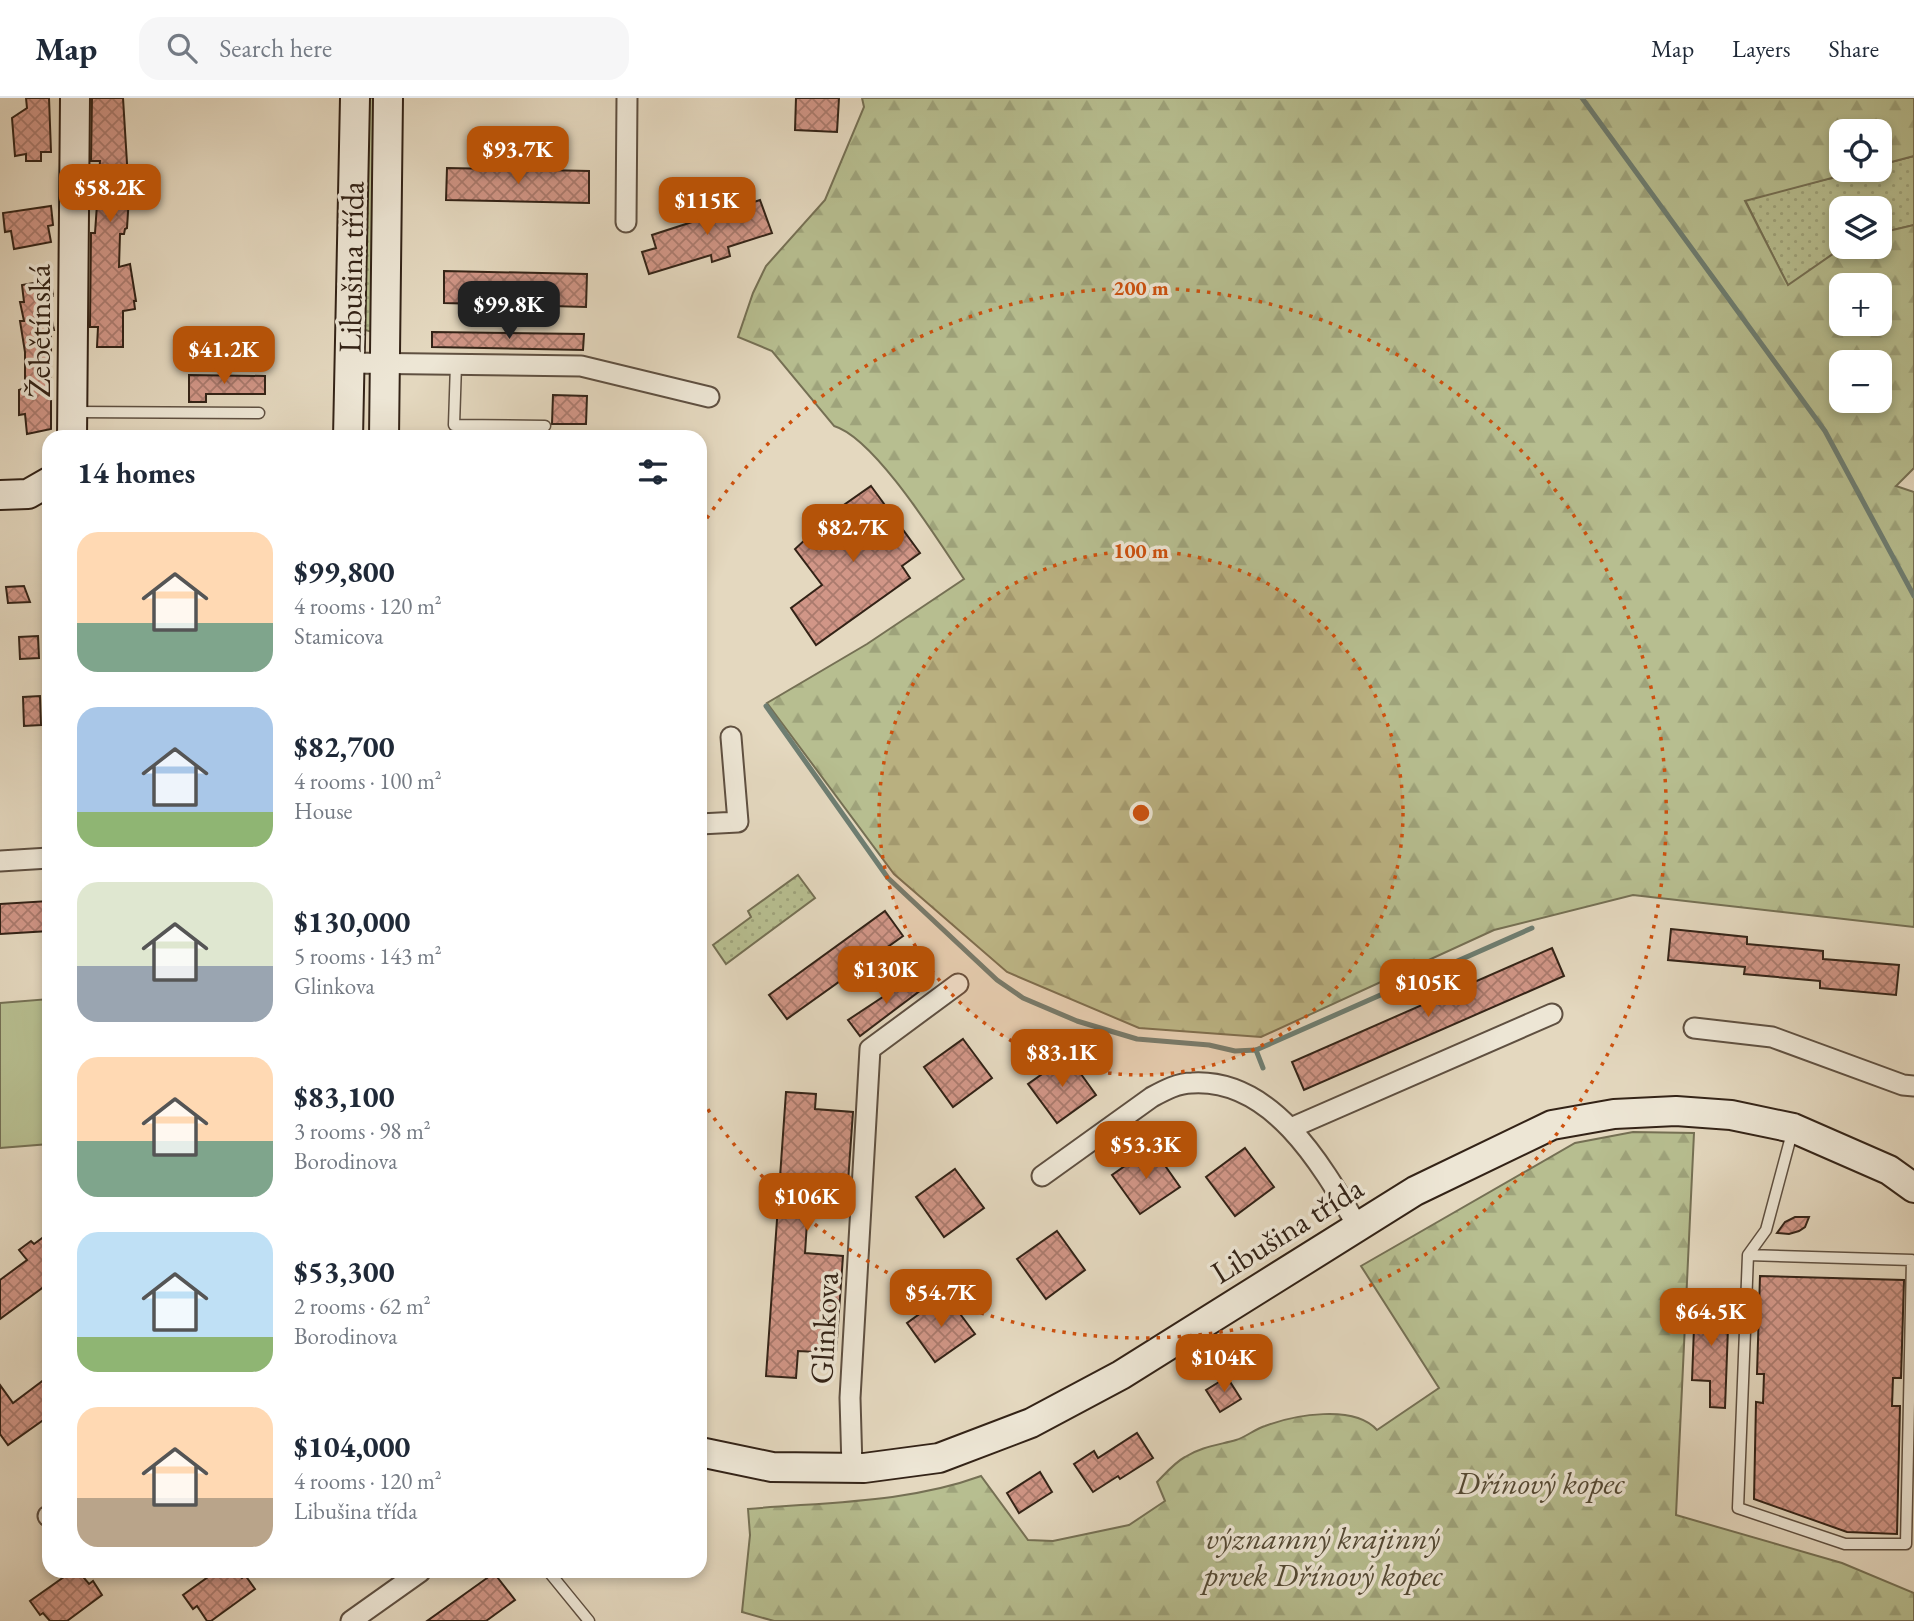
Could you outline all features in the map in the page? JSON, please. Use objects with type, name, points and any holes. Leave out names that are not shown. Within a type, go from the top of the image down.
[{"type":"street","name":"Žebětínská","points":[[73,425],[75,98]]},
{"type":"street","name":"Libušina třída","points":[[348,430],[355,98]]},
{"type":"street","name":"Libušina třída","points":[[384,430],[388,98]]},
{"type":"street","points":[[626,222],[627,98]]},
{"type":"street","points":[[349,363],[581,366],[709,397]]},
{"type":"street","points":[[0,495],[28,494],[42,486]]},
{"type":"street","points":[[707,824],[738,822],[732,737]]},
{"type":"street","points":[[0,861],[42,859]]},
{"type":"street","name":"Glinkova","points":[[852,1468],[850,1398],[870,1049],[958,984]]},
{"type":"street","points":[[1291,1128],[1552,1014]]},
{"type":"street","points":[[1694,1028],[1772,1037],[1903,1085],[1914,1086]]},
{"type":"street","points":[[1042,1176],[1152,1097],[1171,1087],[1191,1083],[1218,1084],[1244,1094],[1268,1108],[1291,1128],[1339,1195],[1358,1227]]},
{"type":"street","name":"Libušina třída","points":[[707,1453],[772,1466],[852,1468],[939,1458],[1031,1423],[1121,1375],[1426,1184],[1552,1125],[1614,1114],[1676,1111],[1731,1115],[1793,1128],[1889,1170],[1914,1188]]},
{"type":"street","points":[[351,1621],[412,1578]]},
{"type":"lane","points":[[456,364],[454,425],[545,426]]},
{"type":"lane","points":[[73,425],[259,413]]},
{"type":"lane","points":[[1748,1255],[1912,1259],[1906,1544],[1845,1544],[1738,1508],[1748,1255],[1766,1230],[1793,1128]]},
{"type":"lane","points":[[554,1578],[589,1621]]},
{"type":"green space","points":[[364,98],[380,98],[372,332],[362,329]]},
{"type":"green space","points":[[862,98],[1914,98],[1914,156],[1892,162],[1892,119],[1829,119],[1829,179],[1745,201],[1788,285],[1829,257],[1829,259],[1892,259],[1892,230],[1914,225],[1914,468],[1896,486],[1914,492],[1914,927],[1633,895],[1494,930],[1261,1037],[1139,1028],[1007,972],[894,874],[767,703],[867,644],[964,579],[923,517],[887,470],[850,435],[834,426],[772,351],[738,337],[753,293],[766,266],[825,200],[864,107]]},
{"type":"green space","points":[[1914,156],[1914,225],[1892,230],[1892,196],[1829,196],[1829,257],[1788,286],[1745,200],[1829,178],[1829,182],[1892,182],[1892,162]]},
{"type":"green space","points":[[798,875],[815,898],[726,964],[713,945],[751,917],[748,911]]},
{"type":"green space","points":[[42,1000],[42,1145],[0,1148],[0,1003]]},
{"type":"green space","name":"Dřínový kopec","points":[[1633,1132],[1694,1133],[1676,1515],[1842,1563],[1914,1593],[1914,1621],[774,1621],[742,1612],[750,1535],[748,1509],[836,1503],[924,1492],[981,1476],[1028,1540],[1053,1541],[1129,1525],[1165,1501],[1157,1482],[1181,1459],[1203,1449],[1240,1439],[1265,1426],[1292,1418],[1339,1414],[1367,1422],[1377,1430],[1439,1388],[1361,1266],[1575,1143]]},
{"type":"building","points":[[26,98],[49,98],[51,152],[41,152],[41,161],[26,161],[26,154],[15,156],[12,118],[27,108]]},
{"type":"building","points":[[92,98],[123,98],[129,196],[127,228],[124,234],[120,234],[119,267],[130,264],[136,301],[135,309],[123,311],[123,347],[97,347],[98,327],[90,327],[91,233],[95,233],[100,161],[91,161]]},
{"type":"building","points":[[796,98],[839,98],[837,132],[795,130]]},
{"type":"building","points":[[447,168],[589,171],[589,203],[446,200]]},
{"type":"building","points":[[760,200],[772,233],[728,247],[730,256],[712,262],[711,255],[649,274],[642,252],[656,248],[652,235]]},
{"type":"building","points":[[51,206],[53,225],[48,226],[51,242],[14,249],[11,231],[5,232],[3,213]]},
{"type":"building","points":[[444,271],[587,274],[586,307],[444,303]]},
{"type":"building","points":[[51,280],[53,296],[50,297],[49,307],[54,330],[51,330],[51,429],[27,434],[25,414],[19,415],[19,390],[25,388],[25,352],[20,321],[24,321],[20,302],[24,302],[22,285]]},
{"type":"building","points":[[432,332],[584,334],[583,350],[432,347]]},
{"type":"building","points":[[189,375],[265,376],[265,394],[206,394],[206,402],[189,402]]},
{"type":"building","points":[[553,395],[587,396],[586,424],[552,424]]},
{"type":"building","points":[[871,486],[920,553],[902,566],[910,578],[816,645],[791,608],[822,585],[795,549],[807,538],[823,535],[818,523]]},
{"type":"building","points":[[24,586],[30,602],[8,603],[6,587]]},
{"type":"building","points":[[38,636],[39,658],[20,659],[19,637]]},
{"type":"building","points":[[40,696],[41,725],[24,726],[23,697]]},
{"type":"building","points":[[42,901],[42,931],[0,934],[0,904]]},
{"type":"building","points":[[885,911],[903,936],[787,1019],[769,995]]},
{"type":"building","points":[[1671,929],[1747,937],[1747,944],[1823,951],[1823,959],[1899,965],[1896,995],[1820,988],[1820,981],[1744,974],[1745,967],[1668,960]]},
{"type":"building","points":[[1552,948],[1564,976],[1304,1090],[1292,1062]]},
{"type":"building","points":[[916,975],[925,987],[860,1036],[848,1020]]},
{"type":"building","points":[[963,1039],[992,1078],[953,1107],[924,1067]]},
{"type":"building","points":[[1068,1056],[1096,1095],[1057,1123],[1028,1084]]},
{"type":"building","points":[[786,1092],[816,1094],[815,1109],[853,1112],[846,1210],[808,1207],[805,1253],[843,1256],[836,1353],[798,1351],[796,1378],[766,1376]]},
{"type":"building","points":[[1152,1147],[1180,1187],[1140,1214],[1112,1175]]},
{"type":"building","points":[[1245,1148],[1274,1187],[1235,1216],[1206,1177]]},
{"type":"building","points":[[955,1169],[984,1208],[944,1237],[916,1197]]},
{"type":"building","points":[[1795,1217],[1809,1217],[1805,1227],[1789,1234],[1777,1233],[1785,1222]]},
{"type":"building","points":[[1057,1231],[1085,1270],[1046,1299],[1017,1259]]},
{"type":"building","points":[[42,1238],[42,1288],[0,1319],[0,1280],[27,1260],[19,1250],[31,1241],[34,1244]]},
{"type":"building","points":[[1760,1276],[1904,1280],[1901,1378],[1893,1378],[1892,1406],[1900,1406],[1897,1534],[1847,1532],[1754,1499],[1756,1402],[1763,1403],[1764,1374],[1757,1374]]},
{"type":"building","points":[[946,1295],[975,1334],[935,1362],[907,1323]]},
{"type":"building","points":[[1695,1301],[1729,1301],[1725,1408],[1710,1407],[1710,1381],[1692,1380]]},
{"type":"building","points":[[1227,1377],[1241,1399],[1220,1412],[1206,1390]]},
{"type":"building","points":[[42,1381],[42,1421],[8,1445],[0,1434],[0,1385],[13,1403]]},
{"type":"building","points":[[1137,1433],[1153,1458],[1093,1492],[1074,1464],[1094,1451],[1098,1458]]},
{"type":"building","points":[[1040,1472],[1052,1492],[1019,1513],[1007,1493]]},
{"type":"building","points":[[63,1578],[84,1578],[89,1584],[93,1581],[102,1595],[67,1621],[50,1621],[43,1613],[40,1615],[30,1601]]},
{"type":"building","points":[[207,1578],[247,1578],[255,1589],[211,1621],[207,1621],[197,1606],[193,1609],[183,1595]]},
{"type":"building","points":[[487,1578],[498,1578],[515,1600],[486,1621],[427,1621]]},
{"type":"waterway","points":[[1582,98],[1825,431],[1914,596]]},
{"type":"waterway","points":[[766,706],[888,878],[997,980],[1023,998],[1077,1021],[1137,1039],[1209,1045],[1235,1051],[1256,1050],[1263,1068]]},
{"type":"waterway","points":[[1256,1050],[1532,928]]},
{"type":"park label","name":"významný krajinný prvek Dřínový kopec","points":[[1323,1556]]}]
